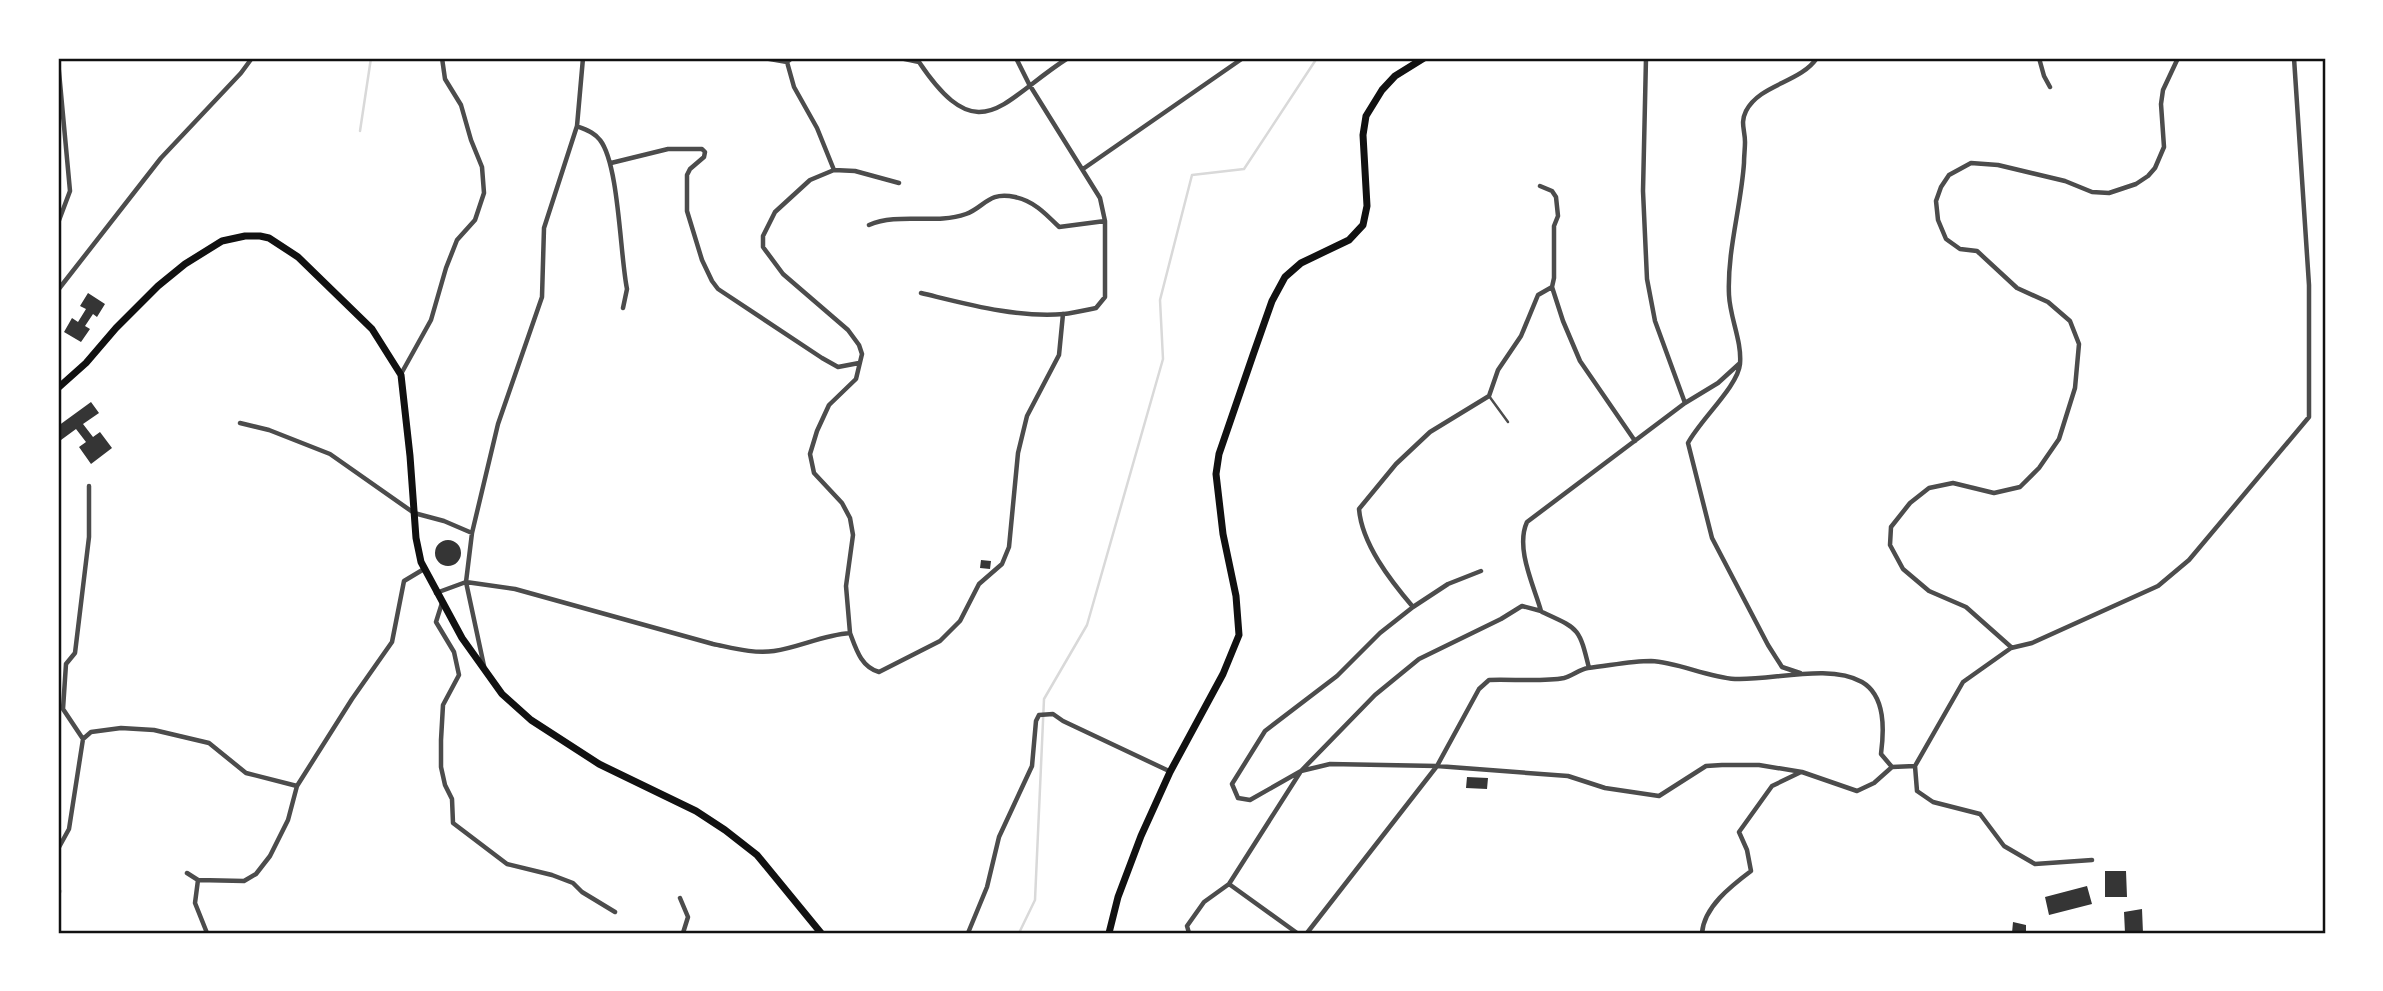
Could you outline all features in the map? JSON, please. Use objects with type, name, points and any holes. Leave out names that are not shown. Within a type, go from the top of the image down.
[{"type":"highway","points":[[1109,933],[1127,873],[1170,772],[1223,674],[1239,635],[1236,596],[1216,491],[1216,474],[1225,434],[1272,301],[1284,276],[1301,263],[1349,240],[1363,225],[1367,206],[1363,135],[1366,116],[1382,90],[1395,76],[1424,58]]},
{"type":"highway","points":[[58,388],[67,382],[158,286],[185,264],[222,241],[245,236],[269,238],[298,257],[372,330],[401,374],[411,456],[416,538],[424,569],[442,603],[502,694],[531,720],[599,764],[696,811],[725,830],[757,855],[821,933]]},
{"type":"street","points":[[58,290],[161,158],[252,58]]},
{"type":"street","points":[[401,374],[430,320],[457,240],[475,220],[484,193],[482,167],[461,105],[445,79],[442,58]]},
{"type":"street","points":[[485,670],[466,582],[472,533],[498,424],[542,297],[544,228],[577,126],[583,58]]},
{"type":"street","points":[[764,58],[787,62],[792,58]]},
{"type":"street","points":[[900,58],[919,62],[930,79],[954,104],[970,112],[987,113],[1010,102],[1029,84],[1069,58]]},
{"type":"street","points":[[921,292],[965,304],[1016,313],[1063,314],[1096,308],[1105,297],[1105,221],[1100,198],[1029,84],[1016,58]]},
{"type":"street","points":[[1083,169],[1243,58]]},
{"type":"street","points":[[1646,58],[1643,191],[1647,279],[1655,321],[1685,403]]},
{"type":"street","points":[[1801,674],[1782,667],[1724,563],[1712,538],[1688,443],[1735,380],[1740,363],[1729,296],[1735,224],[1743,183],[1745,142],[1741,121],[1747,108],[1761,94],[1795,77],[1817,58]]},
{"type":"street","points":[[2039,58],[2043,76],[2050,87]]},
{"type":"street","points":[[2011,648],[1966,607],[1929,591],[1903,569],[1890,545],[1891,527],[1910,503],[1929,488],[1953,482],[1994,493],[2020,487],[2039,468],[2059,439],[2075,388],[2079,344],[2070,321],[2048,302],[2017,288],[1977,251],[1960,249],[1946,239],[1938,220],[1936,201],[1950,175],[1971,163],[1997,165],[2065,181],[2092,192],[2109,193],[2136,184],[2155,168],[2164,147],[2162,90],[2178,58]]},
{"type":"street","points":[[2092,860],[2035,864],[2004,846],[1980,814],[1933,802],[1917,791],[1915,766],[1963,682],[2011,648],[2032,643],[2158,586],[2189,561],[2308,417],[2309,285],[2294,58]]},
{"type":"street","points":[[58,61],[70,191],[58,223]]},
{"type":"street","points":[[787,62],[794,87],[817,128],[834,170]]},
{"type":"street","points":[[577,126],[591,131],[601,142],[611,163],[627,289],[623,308]]},
{"type":"street","points":[[611,163],[668,149],[702,149],[705,152],[704,157],[687,175],[687,211],[702,260],[718,289],[830,362],[838,366],[859,363]]},
{"type":"street","points":[[899,183],[855,171],[834,170],[810,180],[775,212],[763,236],[763,247],[783,274],[848,330],[862,354],[856,379],[828,405],[810,454],[814,473],[842,503],[850,518],[853,535],[846,586],[850,633],[869,669],[879,672],[940,641],[960,621],[979,584],[1002,564],[1009,547],[1017,453],[1027,416],[1059,355],[1063,314]]},
{"type":"street","points":[[1540,186],[1552,191],[1556,197],[1558,216],[1554,226],[1555,278],[1552,287],[1563,321],[1580,361],[1635,441]]},
{"type":"street","points":[[869,225],[880,220],[939,219],[967,214],[988,198],[1013,196],[1030,201],[1059,227],[1105,221]]},
{"type":"street","points":[[1413,607],[1397,589],[1376,555],[1360,524],[1359,509],[1396,464],[1430,432],[1489,396],[1498,370],[1521,336],[1538,295],[1552,287]]},
{"type":"street","points":[[1541,611],[1524,552],[1523,531],[1527,523],[1685,403],[1718,383],[1740,363]]},
{"type":"street","points":[[58,380],[67,382]]},
{"type":"street","points":[[240,423],[269,430],[330,454],[414,513],[472,533]]},
{"type":"street","points":[[83,739],[63,709],[66,664],[75,653],[89,537],[89,486]]},
{"type":"street","points":[[187,873],[198,880],[244,881],[256,874],[270,856],[288,820],[297,786],[392,642],[404,581],[424,569]]},
{"type":"street","points":[[1481,571],[1448,584],[1413,607],[1380,633],[1337,676],[1265,731],[1232,784],[1238,798],[1250,800],[1301,771],[1330,764],[1437,766],[1568,776],[1605,788],[1659,796],[1706,766],[1759,765],[1802,772],[1857,791],[1874,783],[1892,767],[1915,766]]},
{"type":"street","points":[[436,593],[466,582],[515,589],[713,644],[746,650],[773,651],[832,634],[850,633]]},
{"type":"street","points":[[442,603],[436,622],[454,652],[459,675],[443,705],[441,767],[452,799],[453,823],[507,864],[573,883],[615,912]]},
{"type":"street","points":[[1189,933],[1187,926],[1204,902],[1229,884],[1301,771],[1375,695],[1419,659],[1501,620],[1522,606],[1541,611],[1572,626],[1582,638],[1592,668]]},
{"type":"street","points":[[1307,933],[1437,766],[1479,689],[1489,680],[1563,678],[1592,668],[1654,661],[1735,679],[1832,673],[1862,682],[1875,696],[1885,726],[1881,754],[1892,767]]},
{"type":"street","points":[[968,933],[987,887],[999,836],[1032,765],[1036,721],[1039,716],[1051,714],[1170,772]]},
{"type":"street","points":[[58,849],[69,829],[83,739],[91,732],[121,728],[155,730],[209,743],[246,773],[297,786]]},
{"type":"street","points":[[1702,933],[1703,923],[1725,891],[1751,871],[1740,832],[1772,786],[1802,772]]},
{"type":"street","points":[[198,880],[195,903],[206,932]]},
{"type":"street","points":[[1229,884],[1297,933]]},
{"type":"street","points":[[680,898],[688,918],[682,933]]},
{"type":"lane","points":[[1489,396],[1508,422]]},
{"type":"building","points":[[88,293],[105,304],[97,317],[93,314],[85,326],[90,329],[81,342],[64,332],[72,318],[78,322],[86,309],[80,306]]},
{"type":"building","points":[[91,402],[99,413],[83,424],[93,437],[100,432],[112,448],[91,464],[79,447],[86,442],[76,429],[61,440],[58,426]]},
{"type":"building","points":[[448,540],[457,544],[461,553],[457,562],[448,566],[439,562],[435,553],[439,544]]},
{"type":"building","points":[[981,560],[991,561],[990,569],[980,568]]},
{"type":"building","points":[[1467,777],[1488,778],[1487,789],[1466,788]]},
{"type":"building","points":[[2105,871],[2126,871],[2127,897],[2105,897]]},
{"type":"building","points":[[2087,886],[2092,904],[2049,915],[2045,897]]},
{"type":"building","points":[[2142,909],[2143,933],[2125,933],[2124,912]]},
{"type":"building","points":[[2013,922],[2026,925],[2026,931],[2032,933],[2012,933]]},
{"type":"waterway","points":[[360,131],[371,58]]},
{"type":"waterway","points":[[1019,933],[1035,900],[1044,699],[1087,625],[1163,359],[1160,300],[1192,175],[1244,169],[1317,58]]},
{"type":"waterway","points":[[58,896],[61,891]]}]
